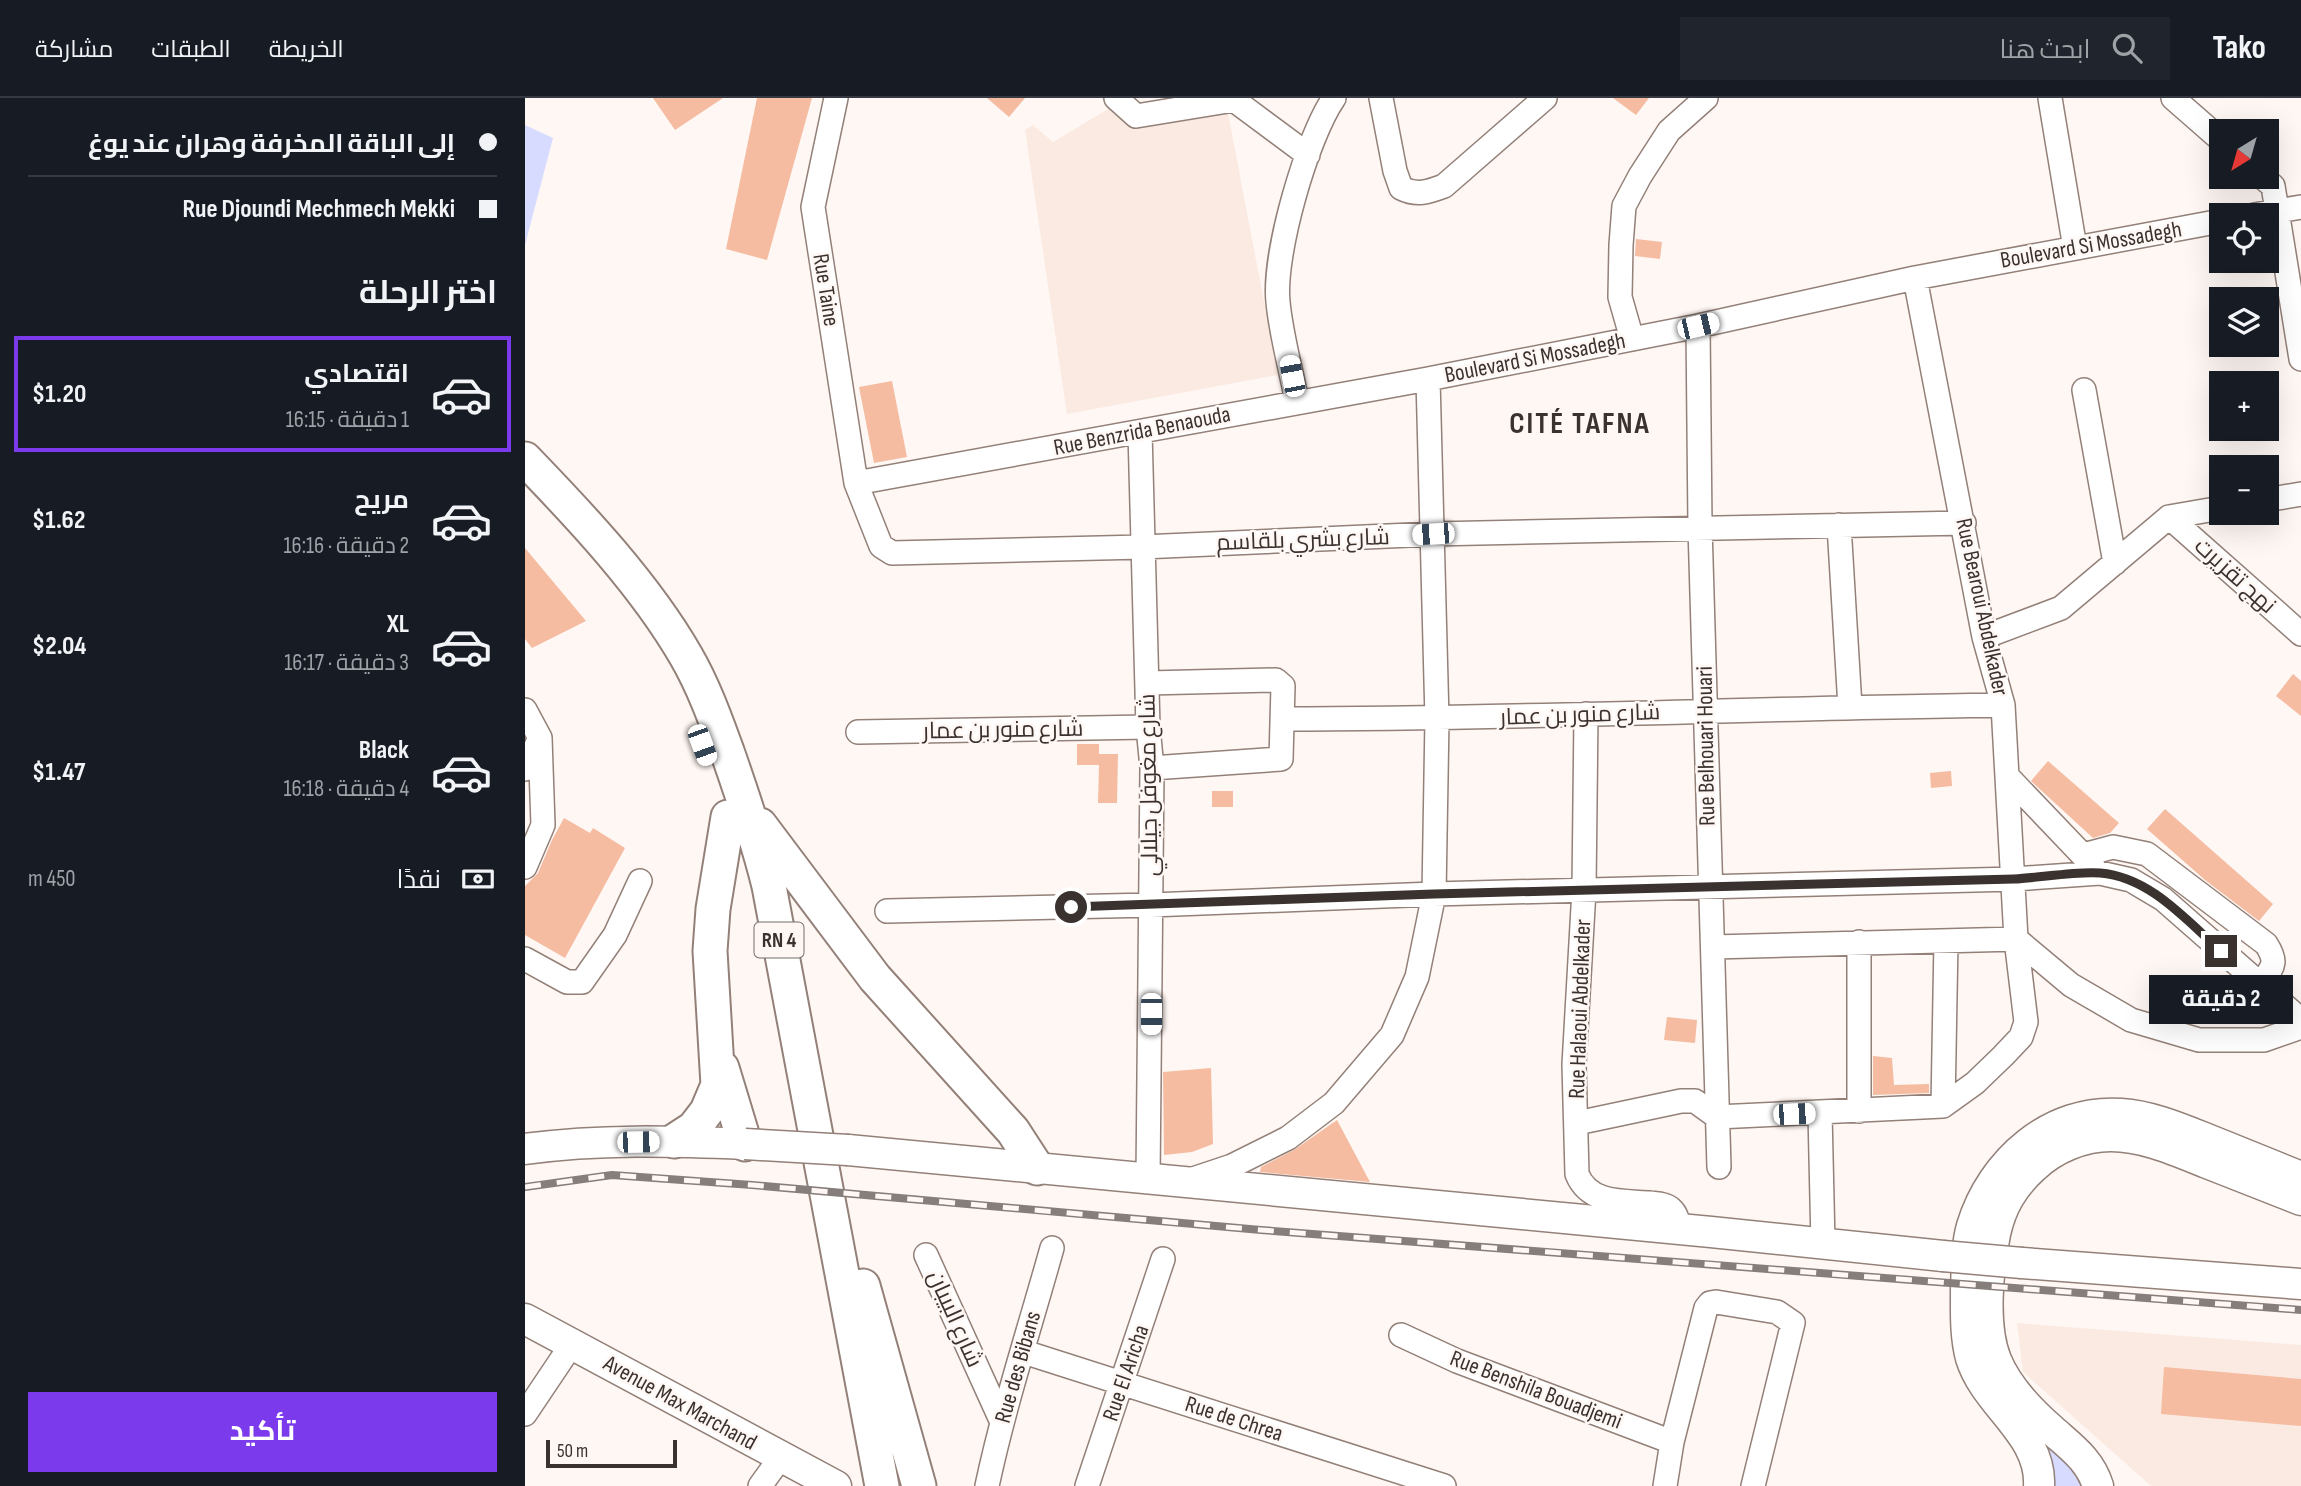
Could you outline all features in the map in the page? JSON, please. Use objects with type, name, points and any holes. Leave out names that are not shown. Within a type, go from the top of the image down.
[{"type":"highway","name":"RN 4","points":[[525,459],[600,540],[663,619],[705,694],[738,812],[744,865],[861,1486]]},
{"type":"highway","name":"RN 4","points":[[525,491],[619,596],[669,671],[738,812],[769,886],[882,1486]]},
{"type":"highway","points":[[674,1141],[694,1128],[707,1111],[718,1085],[709,951],[713,909],[738,812]]},
{"type":"highway","points":[[738,812],[875,978],[1013,1132],[1037,1168]]},
{"type":"highway","points":[[717,1052],[745,1144]]},
{"type":"highway","points":[[838,1251],[857,1275],[865,1291],[919,1486]]},
{"type":"main road","points":[[2039,1486],[2038,1464],[2030,1446],[1979,1377],[1971,1356],[1967,1329],[1968,1246],[1978,1211],[2000,1170],[2014,1154],[2044,1132],[2079,1119],[2119,1114],[2163,1123],[2301,1177]]},
{"type":"main road","points":[[2116,1486],[2092,1473],[2014,1390],[1992,1350],[1987,1302],[1994,1242],[1998,1220],[2019,1180],[2061,1147],[2086,1139],[2110,1136],[2132,1138],[2164,1147],[2301,1200]]},
{"type":"main road","points":[[525,1149],[577,1142],[674,1141],[848,1150],[1943,1256],[2301,1284]]},
{"type":"main road","name":"Avenue Max Marchand","points":[[525,1319],[832,1484]]},
{"type":"street","name":"Rue Taine","points":[[837,98],[813,207],[856,483]]},
{"type":"street","points":[[1116,98],[1136,116],[1234,100],[1308,155]]},
{"type":"street","points":[[1297,402],[1277,300],[1280,260],[1308,155],[1325,112],[1335,98]]},
{"type":"street","points":[[1381,98],[1395,171],[1402,188],[1412,193],[1426,193],[1444,186],[1545,98]]},
{"type":"street","points":[[1632,339],[1620,297],[1625,206],[1640,176],[1669,131],[1706,98]]},
{"type":"street","points":[[2050,98],[2075,248]]},
{"type":"street","points":[[2182,101],[2209,128]]},
{"type":"street","points":[[2279,210],[2301,206]]},
{"type":"street","name":"Boulevard Si Mossadegh","points":[[1182,1183],[1232,1166],[1288,1138],[1334,1103],[1392,1035],[1417,976],[1434,894],[1437,719],[1428,379],[1698,326],[1915,278],[2209,223]]},
{"type":"street","points":[[2279,270],[2301,359]]},
{"type":"street","name":"Rue Bearoui Abdelkader","points":[[1915,278],[1984,637],[2003,705],[2016,939],[2026,1021],[2021,1037],[1975,1083],[1943,1106]]},
{"type":"street","name":"Rue Belhouari Houari","points":[[1698,326],[1700,527],[1719,1167]]},
{"type":"street","name":"Rue Benzrida Benaouda","points":[[856,483],[1428,379]]},
{"type":"street","points":[[2084,390],[2115,563]]},
{"type":"street","name":"شارع مغوفل جيلالي","points":[[1140,432],[1147,727],[1152,768],[1151,1096],[1148,1179]]},
{"type":"street","name":"شارع بشري بلقاسم","points":[[856,483],[881,546],[892,553],[1142,547],[1433,534],[1964,523]]},
{"type":"street","points":[[2279,498],[2301,494]]},
{"type":"street","points":[[1984,637],[2061,608],[2169,517],[2209,510]]},
{"type":"street","name":"نهج تقزيرت","points":[[2169,517],[2301,634]]},
{"type":"street","points":[[1839,526],[1850,707]]},
{"type":"street","points":[[1148,683],[1276,680],[1283,686],[1282,755],[1277,761],[1152,768]]},
{"type":"street","name":"شارع منور بن عمار","points":[[1283,719],[1437,719],[2003,705]]},
{"type":"street","points":[[525,710],[540,738],[543,825],[525,867]]},
{"type":"street","name":"Rue Halaoui Abdelkader","points":[[1586,714],[1584,890],[1574,1065],[1577,1174],[1582,1186],[1592,1194],[1609,1199],[1669,1207],[1676,1216],[1679,1229]]},
{"type":"street","name":"شارع منور بن عمار","points":[[858,732],[1147,727]]},
{"type":"street","points":[[525,769],[540,738]]},
{"type":"street","points":[[2008,777],[2100,873]]},
{"type":"street","points":[[2083,855],[2121,847],[2147,854],[2180,877],[2266,944],[2274,957],[2274,964],[2260,985]]},
{"type":"street","points":[[887,911],[2014,879],[2100,873],[2131,880],[2163,899],[2301,1020]]},
{"type":"street","points":[[525,959],[567,982],[582,982],[615,936],[640,881]]},
{"type":"street","points":[[1713,947],[2016,939],[2071,985],[2131,1020],[2199,1040],[2264,1040],[2301,1027]]},
{"type":"street","points":[[1577,1123],[1681,1101],[1695,1101],[1717,1117],[1943,1106],[1946,941]]},
{"type":"street","points":[[1859,943],[1859,1111]]},
{"type":"street","points":[[1819,1113],[1823,1244]]},
{"type":"street","name":"Rue des Bibans","points":[[987,1486],[1001,1420],[1024,1352],[1052,1248]]},
{"type":"street","name":"شارع البيبان","points":[[926,1255],[1001,1420]]},
{"type":"street","name":"Rue El Aricha","points":[[1087,1486],[1163,1259]]},
{"type":"street","points":[[1668,1485],[1672,1442],[1706,1308],[1710,1303],[1716,1302],[1777,1312],[1793,1322],[1753,1486]]},
{"type":"street","name":"Rue Benshila Bouadjemi","points":[[1401,1335],[1457,1361],[1672,1442]]},
{"type":"street","points":[[525,1413],[572,1344]]},
{"type":"street","name":"Rue de Chrea","points":[[1024,1352],[1444,1486]]},
{"type":"street","points":[[760,1486],[781,1457]]},
{"type":"shaded area","points":[[1120,102],[1128,125],[1227,108],[1278,375],[1067,414],[1025,130],[1033,125],[1053,142]]},
{"type":"shaded area","points":[[525,125],[553,138],[525,245]]},
{"type":"shaded area","points":[[2017,1323],[2301,1345],[2301,1486],[2151,1486],[2023,1372]]},
{"type":"shaded area","points":[[2034,1420],[2086,1486],[2054,1486],[2050,1460]]},
{"type":"building","points":[[653,98],[723,98],[675,130]]},
{"type":"building","points":[[757,98],[812,98],[767,260],[726,249]]},
{"type":"building","points":[[987,98],[1025,98],[1009,117]]},
{"type":"building","points":[[1613,98],[1649,98],[1636,115]]},
{"type":"building","points":[[1636,239],[1662,242],[1660,259],[1635,256]]},
{"type":"building","points":[[892,381],[907,457],[874,463],[859,387]]},
{"type":"building","points":[[525,548],[586,621],[532,648],[525,639]]},
{"type":"building","points":[[2293,674],[2301,681],[2301,716],[2276,696]]},
{"type":"building","points":[[1077,744],[1099,744],[1099,754],[1118,754],[1117,803],[1098,803],[1099,765],[1077,765]]},
{"type":"building","points":[[2048,761],[2119,823],[2110,833],[2093,838],[2031,781]]},
{"type":"building","points":[[1951,771],[1952,786],[1931,788],[1930,773]]},
{"type":"building","points":[[1212,791],[1233,791],[1233,807],[1212,807]]},
{"type":"building","points":[[2165,809],[2273,904],[2259,921],[2205,880],[2147,829]]},
{"type":"building","points":[[564,818],[590,833],[593,828],[625,848],[565,958],[525,935],[525,886],[538,873]]},
{"type":"building","points":[[1667,1017],[1697,1020],[1695,1043],[1664,1040]]},
{"type":"building","points":[[1873,1056],[1892,1058],[1894,1085],[1929,1084],[1929,1093],[1873,1095]]},
{"type":"building","points":[[1211,1068],[1213,1144],[1192,1152],[1164,1155],[1163,1072]]},
{"type":"building","points":[[1337,1120],[1370,1182],[1260,1172],[1261,1167],[1294,1150]]},
{"type":"building","points":[[2164,1367],[2301,1379],[2301,1426],[2161,1414]]},
{"type":"railway","points":[[525,1187],[612,1175],[1261,1230],[2301,1310]]},
{"type":"district","name":"CITÉ TAFNA","points":[[1580,424]]},
{"type":"route","points":[[1071,907],[1434,894],[2014,879],[2100,873],[2131,880],[2163,899],[2221,951]]}]
